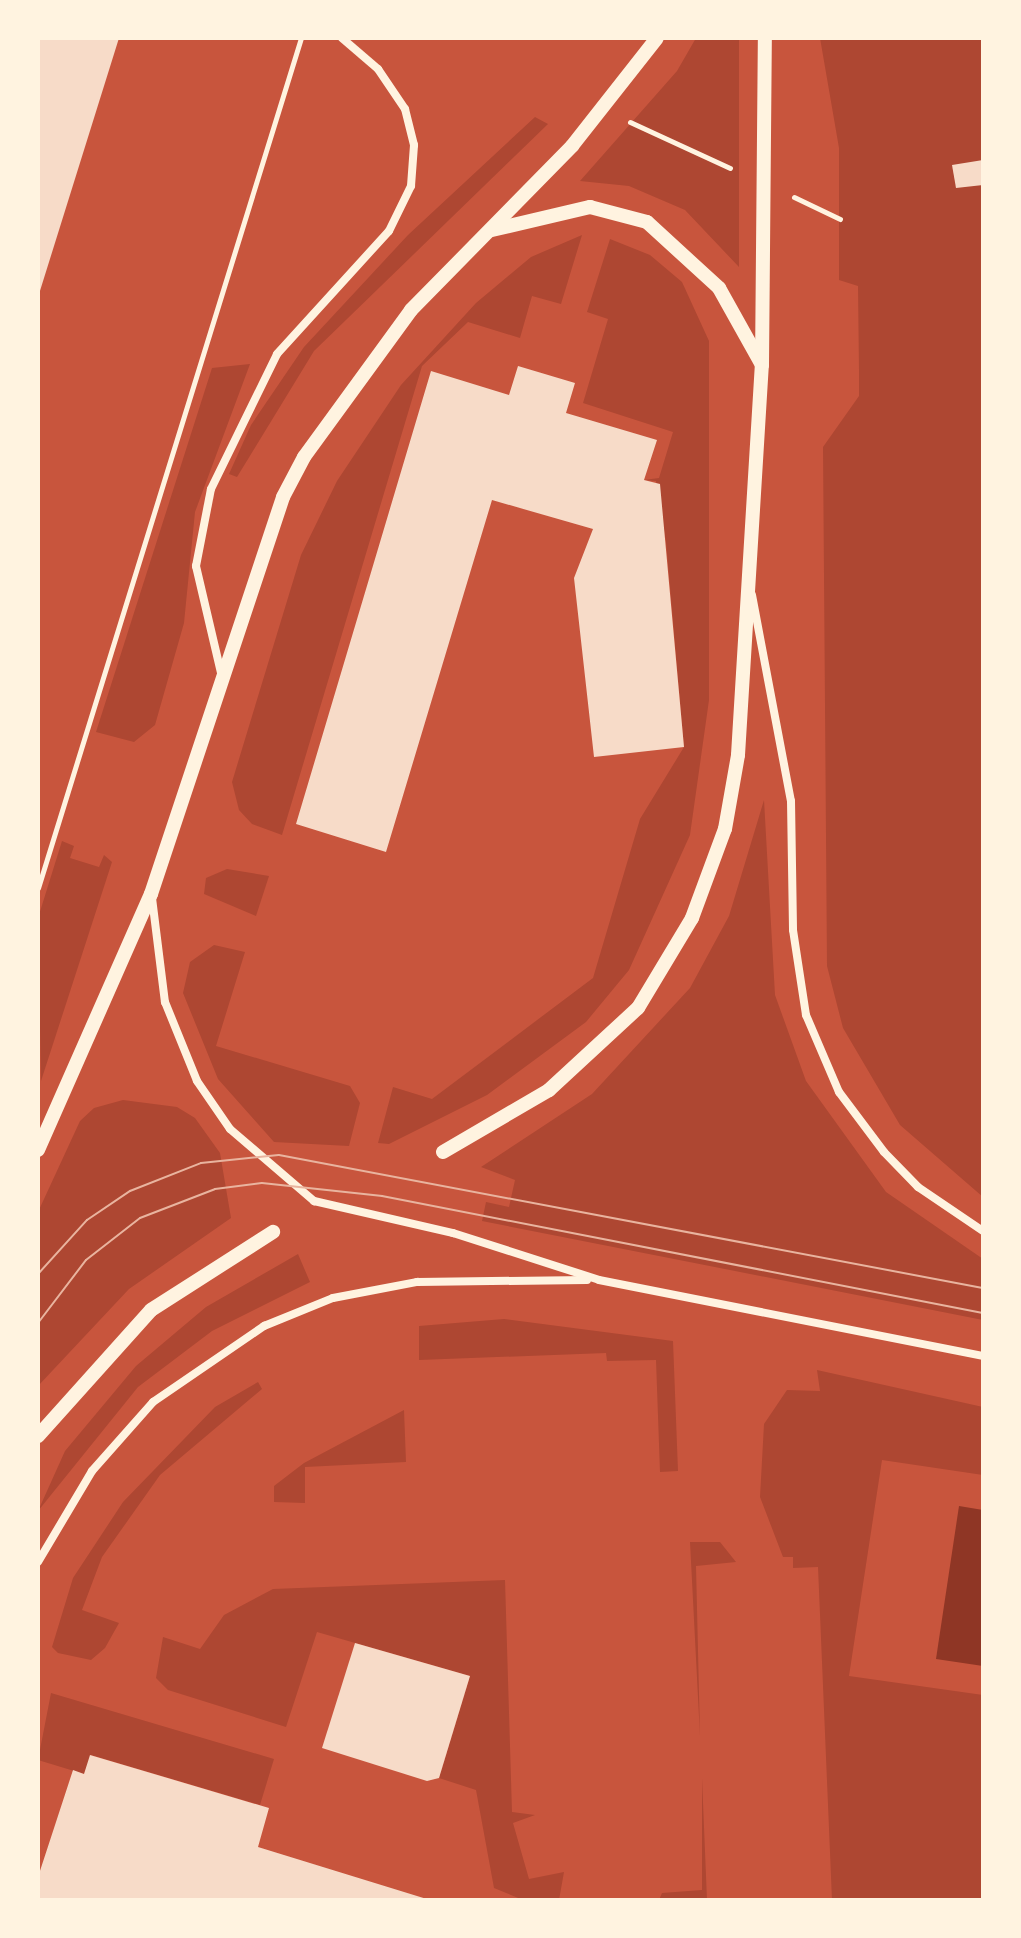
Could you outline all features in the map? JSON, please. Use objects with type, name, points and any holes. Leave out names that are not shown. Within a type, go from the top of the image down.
[{"type":"street","points":[[222,680],[196,566],[211,489],[277,354],[389,231],[411,186],[414,145],[405,109],[378,69],[342,38]]},
{"type":"street","points":[[38,1150],[151,894],[283,497],[304,457],[364,367],[484,233],[572,146],[657,38]]},
{"type":"street","points":[[443,1152],[591,1057],[638,1008],[692,918],[734,791],[762,365],[765,38]]},
{"type":"street","points":[[484,233],[590,207],[647,222],[719,288],[762,365]]},
{"type":"street","points":[[750,579],[791,801],[793,930],[806,1015],[839,1092],[884,1152],[918,1187],[983,1231]]},
{"type":"street","points":[[151,894],[165,1002],[182,1051],[230,1129],[294,1189],[375,1218],[453,1233],[599,1280],[983,1356]]},
{"type":"street","points":[[38,1436],[151,1310],[273,1232]]},
{"type":"street","points":[[38,1562],[92,1471],[153,1402],[264,1326],[333,1298],[417,1282],[599,1280]]},
{"type":"path","points":[[38,888],[301,38]]},
{"type":"path","points":[[618,117],[739,172]]},
{"type":"path","points":[[783,192],[840,219]]},
{"type":"shaded area","points":[[696,38],[739,38],[739,267],[685,210],[629,186],[580,181],[677,71]]},
{"type":"shaded area","points":[[820,38],[983,38],[983,1197],[900,1125],[843,1028],[827,966],[823,447],[859,396],[859,372],[858,286],[839,280],[839,148]]},
{"type":"shaded area","points":[[535,117],[548,124],[314,351],[237,477],[229,474],[251,425],[304,347],[408,235]]},
{"type":"shaded area","points":[[582,235],[561,304],[532,296],[520,338],[468,322],[422,366],[282,835],[252,824],[239,810],[232,782],[301,555],[337,481],[401,385],[476,303],[531,257]]},
{"type":"shaded area","points":[[610,239],[650,255],[682,282],[709,341],[709,700],[690,835],[629,970],[586,1022],[487,1095],[389,1144],[378,1143],[393,1087],[432,1099],[593,978],[640,819],[684,747],[666,542],[656,481],[644,480],[659,478],[673,432],[583,403],[608,319],[587,312]]},
{"type":"shaded area","points":[[250,364],[195,512],[184,623],[155,725],[134,742],[96,732],[212,368]]},
{"type":"shaded area","points":[[764,800],[775,995],[806,1081],[886,1192],[983,1259],[983,1320],[482,1221],[486,1202],[509,1207],[515,1180],[481,1167],[592,1094],[690,988],[729,916]]},
{"type":"shaded area","points":[[62,841],[74,846],[70,858],[99,867],[104,855],[112,862],[41,1081],[38,918]]},
{"type":"shaded area","points":[[227,869],[269,876],[256,916],[204,894],[206,878]]},
{"type":"shaded area","points":[[214,945],[245,952],[216,1046],[350,1086],[360,1103],[349,1146],[274,1142],[218,1079],[183,993],[190,962]]},
{"type":"shaded area","points":[[123,1100],[177,1107],[195,1118],[220,1153],[231,1218],[129,1289],[38,1386],[38,1212],[80,1121],[94,1108]]},
{"type":"shaded area","points":[[298,1254],[310,1282],[212,1331],[138,1387],[38,1511],[65,1451],[136,1366],[206,1307]]},
{"type":"shaded area","points":[[504,1319],[673,1341],[678,1471],[660,1472],[656,1360],[607,1361],[606,1353],[419,1360],[419,1326]]},
{"type":"shaded area","points":[[817,1370],[983,1407],[983,1475],[882,1460],[849,1676],[983,1695],[983,1900],[832,1900],[818,1567],[793,1568],[793,1557],[783,1557],[760,1497],[764,1424],[787,1390],[820,1391]]},
{"type":"shaded area","points":[[258,1382],[262,1389],[160,1475],[102,1557],[82,1610],[119,1623],[105,1648],[91,1660],[58,1653],[52,1647],[73,1578],[123,1502],[215,1407]]},
{"type":"shaded area","points":[[404,1410],[406,1462],[305,1467],[305,1503],[274,1502],[274,1486],[304,1463]]},
{"type":"shaded area","points":[[959,1506],[983,1510],[983,1666],[936,1659]]},
{"type":"shaded area","points":[[690,1542],[720,1542],[736,1562],[696,1566],[700,1736]]},
{"type":"shaded area","points":[[505,1580],[512,1812],[535,1815],[513,1823],[529,1879],[564,1872],[559,1900],[523,1900],[494,1888],[476,1790],[439,1778],[470,1676],[317,1632],[286,1727],[168,1690],[156,1678],[163,1637],[200,1649],[224,1615],[273,1589]]},
{"type":"shaded area","points":[[51,1693],[274,1759],[260,1805],[91,1755],[84,1774],[38,1760]]},
{"type":"shaded area","points":[[702,1778],[707,1900],[659,1900],[662,1893],[702,1890]]},
{"type":"building","points":[[38,38],[119,38],[39,294],[38,293]]},
{"type":"building","points":[[983,160],[983,185],[956,188],[952,165]]},
{"type":"building","points":[[518,366],[575,383],[566,413],[657,440],[644,480],[660,484],[684,747],[594,757],[574,578],[593,529],[492,500],[386,852],[296,824],[431,371],[509,395]]},
{"type":"building","points":[[355,1643],[470,1676],[439,1778],[427,1781],[322,1748]]},
{"type":"building","points":[[90,1755],[269,1808],[258,1847],[430,1900],[38,1900],[38,1877],[73,1770],[84,1774]]},
{"type":"tram line","points":[[38,1274],[87,1220],[130,1191],[201,1163],[279,1155],[983,1288]]},
{"type":"tram line","points":[[38,1323],[86,1260],[140,1218],[215,1189],[262,1183],[382,1196],[983,1313]]}]
